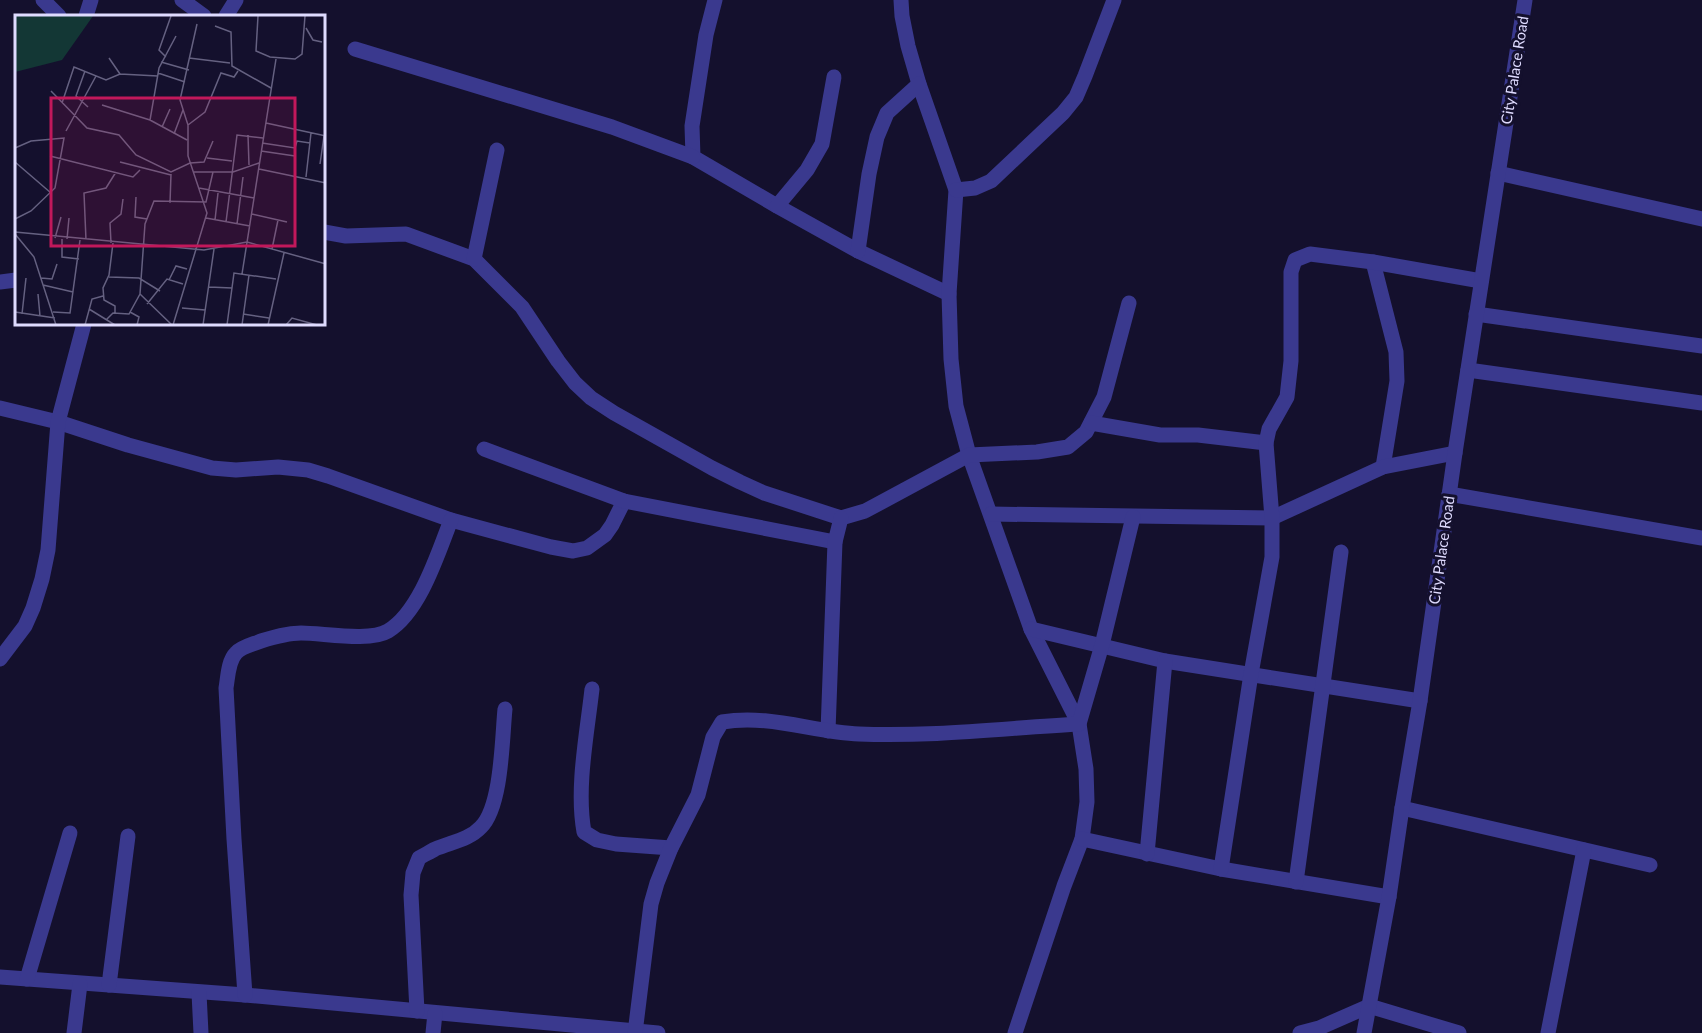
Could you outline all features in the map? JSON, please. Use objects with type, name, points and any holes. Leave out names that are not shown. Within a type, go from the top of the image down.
[{"type":"street","points":[[43,0],[58,15]]},
{"type":"street","points":[[86,15],[91,0]]},
{"type":"street","points":[[182,0],[203,15]]},
{"type":"street","points":[[227,15],[236,0]]},
{"type":"street","points":[[693,157],[692,126],[706,35],[715,0]]},
{"type":"street","points":[[902,0],[902,16],[908,46],[956,190],[949,294],[951,359],[956,406],[969,455],[1031,629],[1079,724],[1086,769],[1087,802],[1082,839],[1015,1033]]},
{"type":"street","points":[[956,190],[975,188],[991,181],[1063,113],[1076,97],[1114,0]]},
{"type":"street","name":"City Palace Road","points":[[1364,1033],[1389,897],[1420,701],[1455,453],[1525,0]]},
{"type":"street","points":[[355,49],[612,127],[693,157],[858,251],[949,294]]},
{"type":"street","points":[[777,206],[807,170],[822,144],[834,77]]},
{"type":"street","points":[[858,251],[877,136],[887,113],[919,84]]},
{"type":"street","points":[[474,259],[497,150]]},
{"type":"street","points":[[1498,172],[1702,219]]},
{"type":"street","points":[[326,232],[346,236],[406,234],[474,259],[522,307],[558,361],[575,383],[591,398],[740,482],[764,493],[841,518],[865,511],[969,455],[1037,452],[1068,447],[1086,432],[1104,397],[1129,303]]},
{"type":"street","points":[[1221,870],[1251,674],[1272,557],[1272,518],[1266,443],[1269,429],[1287,397],[1291,361],[1291,272],[1295,260],[1310,254],[1373,262],[1481,281]]},
{"type":"street","points":[[1373,262],[1396,352],[1396,381],[1383,466]]},
{"type":"street","points":[[0,282],[15,280]]},
{"type":"street","points":[[1476,314],[1702,346]]},
{"type":"street","points":[[0,659],[25,626],[42,579],[48,550],[58,422],[83,326]]},
{"type":"street","points":[[1468,370],[1702,403]]},
{"type":"street","points":[[0,408],[58,422],[128,445],[212,468],[308,470],[451,520],[551,547],[573,550],[587,548],[605,535],[624,501]]},
{"type":"street","points":[[1091,423],[1160,435],[1197,435],[1266,443]]},
{"type":"street","points":[[484,449],[624,501],[835,542]]},
{"type":"street","points":[[991,514],[1272,518],[1383,466],[1455,453]]},
{"type":"street","points":[[1449,494],[1702,538]]},
{"type":"street","points":[[1079,724],[1102,645],[1133,517]]},
{"type":"street","points":[[828,731],[835,542],[841,518]]},
{"type":"street","points":[[245,995],[226,688],[230,665],[236,652],[279,635],[300,633],[369,636],[387,631],[415,602],[428,578],[451,520]]},
{"type":"street","points":[[1296,882],[1341,552]]},
{"type":"street","points":[[1031,629],[1165,661],[1420,701]]},
{"type":"street","points":[[1148,854],[1165,661]]},
{"type":"street","points":[[592,689],[582,785],[581,816],[584,832],[597,840],[616,844],[671,848]]},
{"type":"street","points":[[417,1011],[411,895],[413,873],[419,858],[436,849],[463,840],[481,827],[490,814],[496,795],[505,709]]},
{"type":"street","points":[[635,1032],[651,904],[671,848],[698,795],[713,737],[722,722],[738,719],[760,720],[856,734],[901,735],[1079,724]]},
{"type":"street","points":[[1402,808],[1650,865]]},
{"type":"street","points":[[27,979],[70,833]]},
{"type":"street","points":[[109,985],[128,836]]},
{"type":"street","points":[[1082,839],[1221,870],[1389,897]]},
{"type":"street","points":[[1548,1033],[1584,850]]},
{"type":"street","points":[[0,977],[245,995],[658,1033]]},
{"type":"street","points":[[74,1033],[80,984]]},
{"type":"street","points":[[199,993],[201,1033]]},
{"type":"street","points":[[1300,1033],[1319,1028],[1369,1006],[1459,1033]]},
{"type":"street","points":[[433,1033],[435,1013]]}]
